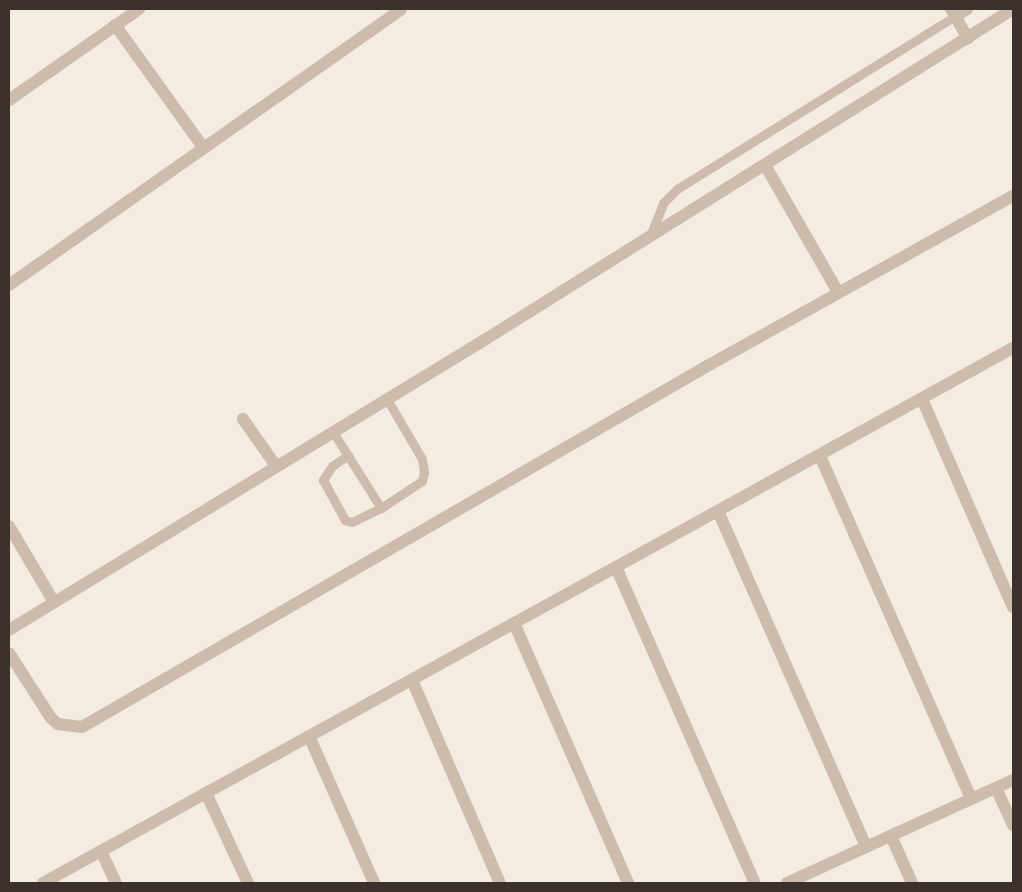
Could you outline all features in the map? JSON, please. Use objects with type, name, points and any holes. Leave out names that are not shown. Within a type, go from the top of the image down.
[{"type":"street","points":[[9,100],[139,9]]},
{"type":"street","points":[[9,285],[401,9]]},
{"type":"street","points":[[967,9],[953,12],[968,38]]},
{"type":"street","points":[[9,630],[387,399],[1013,9]]},
{"type":"street","points":[[115,25],[203,147]]},
{"type":"street","points":[[765,165],[838,292]]},
{"type":"street","points":[[9,653],[51,718],[58,724],[82,727],[838,292],[1013,196]]},
{"type":"street","points":[[43,883],[1013,348]]},
{"type":"street","points":[[922,399],[1013,607]]},
{"type":"street","points":[[243,419],[276,466]]},
{"type":"street","points":[[820,456],[971,799]]},
{"type":"street","points":[[718,511],[866,847]]},
{"type":"street","points":[[9,526],[54,602]]},
{"type":"street","points":[[616,567],[755,883]]},
{"type":"street","points":[[514,623],[628,883]]},
{"type":"street","points":[[412,680],[500,883]]},
{"type":"street","points":[[309,736],[374,883]]},
{"type":"street","points":[[786,883],[1013,780]]},
{"type":"street","points":[[996,788],[1013,825]]},
{"type":"street","points":[[206,793],[248,883]]},
{"type":"street","points":[[892,836],[912,883]]},
{"type":"street","points":[[102,851],[116,883]]},
{"type":"lane","points":[[650,236],[655,216],[677,189],[953,12]]},
{"type":"lane","points":[[348,455],[332,466],[323,480],[345,520],[359,521],[422,481],[424,472],[422,459],[387,399]]},
{"type":"lane","points":[[333,432],[381,508]]}]
